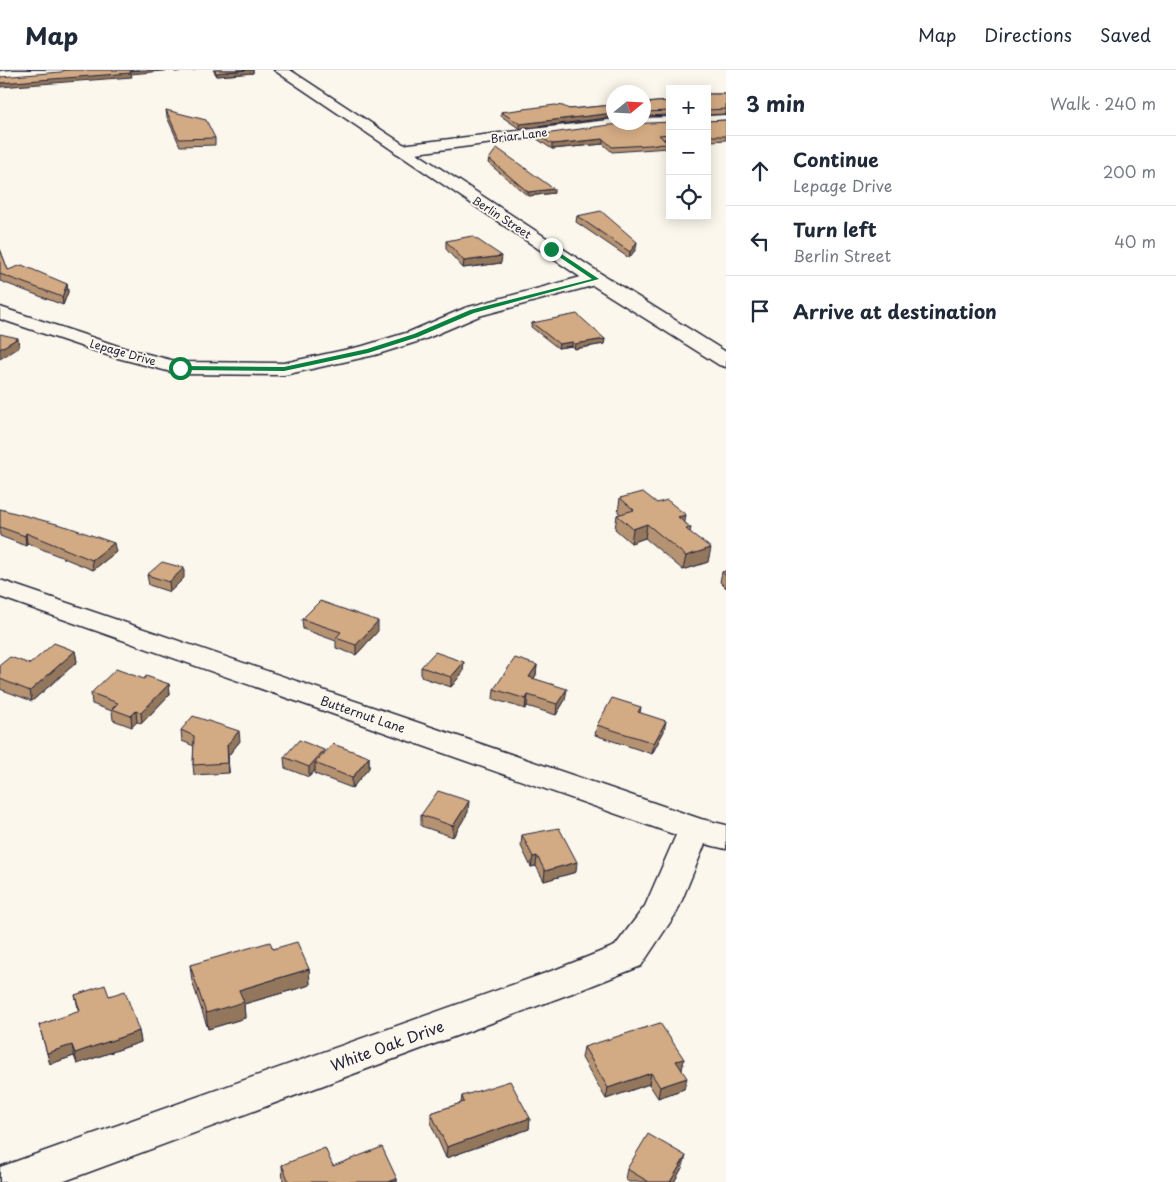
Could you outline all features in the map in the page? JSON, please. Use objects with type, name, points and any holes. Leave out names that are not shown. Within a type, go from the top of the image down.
[{"type":"street","points":[[0,75],[61,70]]},
{"type":"street","name":"Berlin Street","points":[[281,70],[596,279],[726,361]]},
{"type":"street","points":[[711,120],[726,119]]},
{"type":"street","points":[[651,122],[666,121]]},
{"type":"street","name":"Briar Lane","points":[[401,150],[606,124]]},
{"type":"street","name":"Lepage Drive","points":[[0,313],[117,352],[180,368],[284,369],[368,351],[416,336],[472,312],[596,279]]},
{"type":"street","name":"Butternut Lane","points":[[0,588],[710,833]]},
{"type":"street","name":"White Oak Drive","points":[[10,1182],[570,979],[628,956],[660,912],[710,833]]},
{"type":"building","points":[[65,70],[139,70],[130,71],[131,73],[0,83],[0,77],[61,72]]},
{"type":"building","points":[[215,70],[246,70],[216,73]]},
{"type":"building","points":[[711,94],[726,94],[726,109],[711,110]]},
{"type":"building","points":[[666,101],[666,111],[651,112],[651,102]]},
{"type":"building","points":[[555,105],[569,109],[606,106],[606,114],[520,124],[501,112]]},
{"type":"building","points":[[166,110],[206,120],[215,138],[179,139]]},
{"type":"building","points":[[726,120],[726,136],[711,135],[711,121]]},
{"type":"building","points":[[666,122],[666,134],[659,135],[666,144],[612,147],[603,139],[552,144],[537,135],[606,125],[606,130],[651,130],[651,123]]},
{"type":"building","points":[[497,148],[554,189],[528,192],[489,159]]},
{"type":"building","points":[[601,211],[637,242],[630,252],[577,216]]},
{"type":"building","points":[[472,236],[502,256],[464,261],[446,241]]},
{"type":"building","points":[[0,249],[8,270],[22,265],[67,284],[62,297],[0,274]]},
{"type":"building","points":[[577,314],[605,339],[575,344],[572,342],[559,344],[532,323]]},
{"type":"building","points":[[0,334],[18,338],[0,349]]},
{"type":"building","points":[[643,492],[657,503],[667,500],[686,515],[678,517],[691,528],[686,529],[711,548],[686,556],[647,524],[633,529],[617,515],[634,510],[620,498]]},
{"type":"building","points":[[0,509],[68,527],[114,543],[92,560],[26,533],[25,536],[0,527]]},
{"type":"building","points":[[162,562],[184,568],[169,582],[147,575]]},
{"type":"building","points":[[320,601],[378,621],[356,645],[336,638],[341,632],[302,619]]},
{"type":"building","points":[[54,643],[75,651],[30,691],[0,679],[0,665],[10,657],[30,664]]},
{"type":"building","points":[[435,652],[464,662],[451,677],[421,667]]},
{"type":"building","points":[[515,658],[537,665],[529,677],[567,689],[557,704],[528,695],[526,699],[494,689]]},
{"type":"building","points":[[116,669],[144,679],[146,676],[169,684],[141,713],[136,711],[131,716],[112,709],[118,703],[91,693]]},
{"type":"building","points":[[612,698],[641,707],[638,712],[666,721],[654,743],[597,725]]},
{"type":"building","points":[[193,716],[239,731],[227,745],[228,763],[193,765],[194,736],[181,730]]},
{"type":"building","points":[[299,740],[324,750],[309,767],[284,757]]},
{"type":"building","points":[[333,744],[369,757],[352,778],[315,763]]},
{"type":"building","points":[[438,791],[469,801],[453,826],[421,815]]},
{"type":"building","points":[[559,828],[577,862],[545,871],[537,856],[533,857],[522,835]]},
{"type":"building","points":[[270,942],[273,949],[297,942],[309,969],[239,990],[244,1002],[206,1013],[190,965]]},
{"type":"building","points":[[105,985],[109,996],[125,991],[139,1031],[75,1053],[72,1045],[47,1053],[39,1025],[80,1011],[75,995]]},
{"type":"building","points":[[660,1023],[684,1059],[676,1061],[687,1078],[660,1087],[651,1073],[608,1088],[584,1047]]},
{"type":"building","points":[[510,1081],[530,1118],[447,1147],[431,1113],[464,1102],[462,1096]]},
{"type":"building","points":[[648,1134],[686,1156],[670,1182],[649,1182],[627,1169]]},
{"type":"building","points":[[382,1147],[397,1179],[388,1182],[289,1182],[282,1165],[325,1148],[333,1166]]},
{"type":"route","points":[[180,368],[284,369],[368,351],[416,336],[472,312],[596,279],[551,249]]}]
